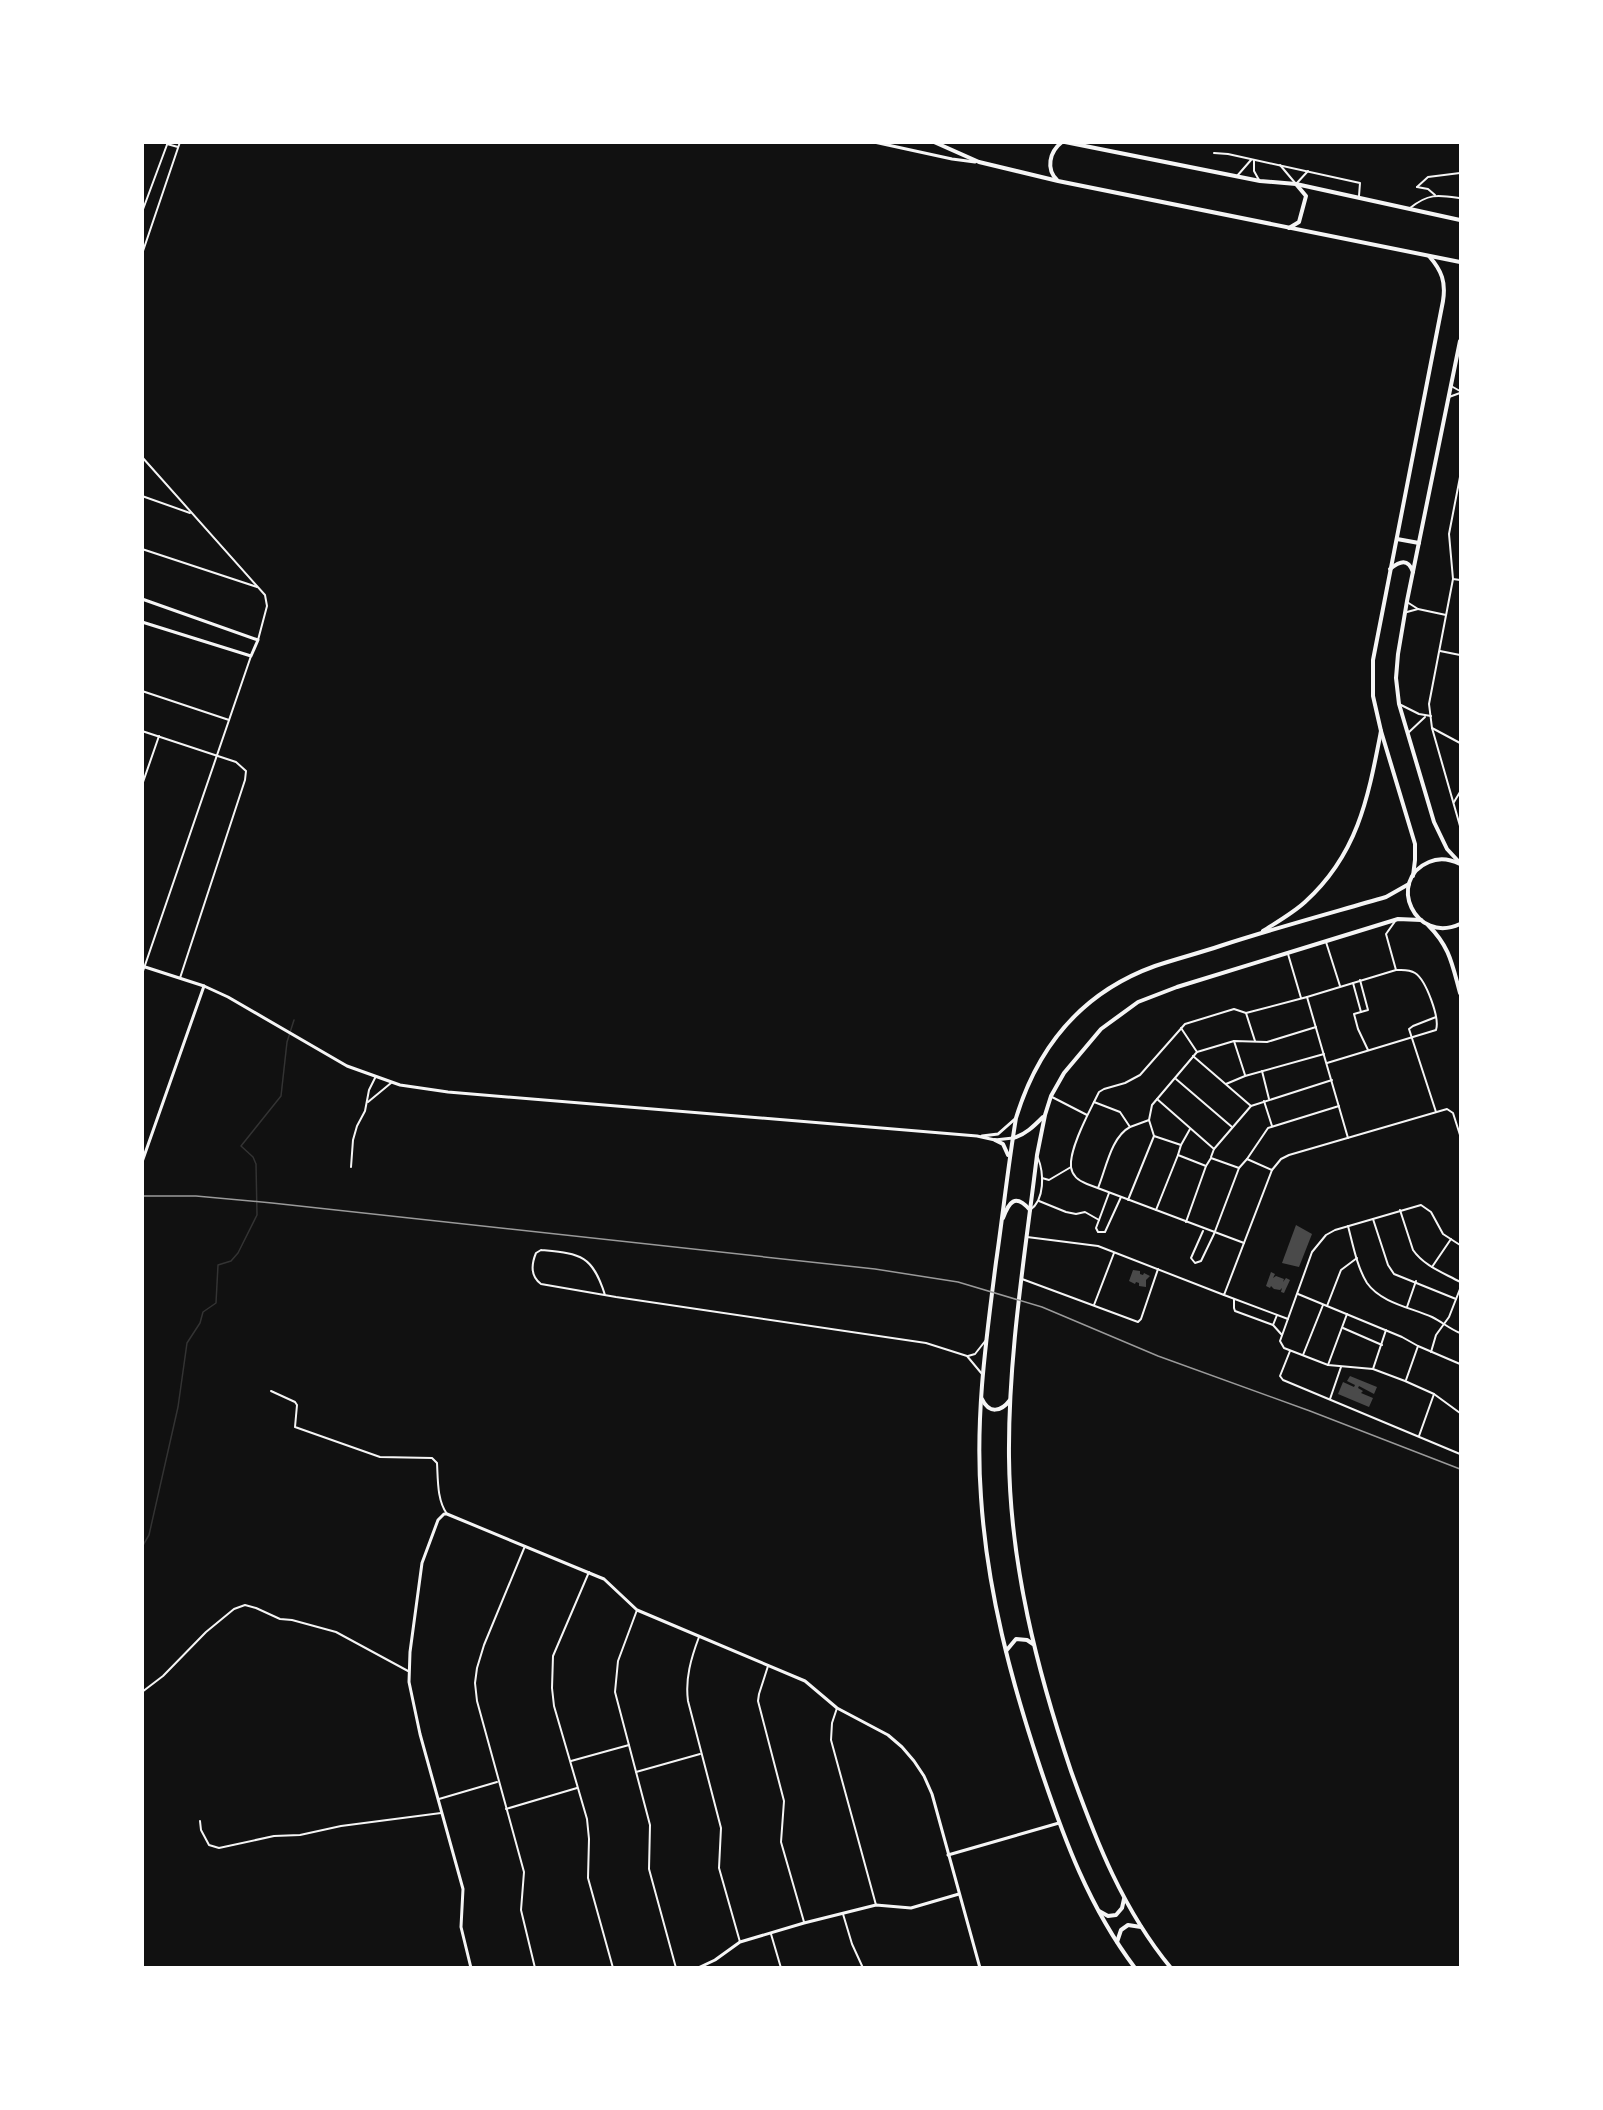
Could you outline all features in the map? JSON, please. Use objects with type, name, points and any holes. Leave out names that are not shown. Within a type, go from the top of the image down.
[{"type":"main road","points":[[934,142],[979,162],[1058,181],[1461,262]]},
{"type":"main road","points":[[1058,181],[1050,172],[1050,166],[1053,152],[1064,142],[1260,181],[1296,184],[1461,220]]},
{"type":"main road","points":[[1288,228],[1299,222],[1304,209],[1306,196],[1296,184]]},
{"type":"main road","points":[[1429,255],[1442,272],[1445,287],[1373,660],[1373,696],[1381,731],[1415,844],[1409,900],[1415,915],[1428,925],[1447,949],[1461,993]]},
{"type":"main road","points":[[1461,341],[1407,602],[1397,666],[1396,689],[1441,840],[1461,864]]},
{"type":"main road","points":[[1396,539],[1419,543]]},
{"type":"main road","points":[[1390,569],[1399,562],[1405,561],[1413,573]]},
{"type":"main road","points":[[1260,933],[1304,903],[1340,863],[1351,844],[1363,813],[1381,731]]},
{"type":"main road","points":[[1413,876],[1431,861],[1447,859],[1461,864]]},
{"type":"main road","points":[[1135,1968],[1116,1943],[1096,1908],[1059,1823],[1030,1738],[1006,1652],[990,1577],[982,1513],[980,1466],[982,1374],[1016,1118],[1023,1095],[1046,1051],[1063,1028],[1104,992],[1154,967],[1260,933],[1386,897],[1410,884]]},
{"type":"main road","points":[[1171,1968],[1124,1898],[1100,1849],[1064,1749],[1034,1645],[1018,1570],[1011,1506],[1010,1399],[1030,1210],[1045,1115],[1051,1096],[1064,1073],[1086,1044],[1101,1029],[1138,1002],[1177,987],[1398,919],[1421,920]]},
{"type":"main road","points":[[1428,925],[1443,928],[1461,924]]},
{"type":"main road","points":[[1012,1138],[1021,1136],[1030,1130],[1045,1115]]},
{"type":"main road","points":[[996,1140],[1006,1149],[1009,1158]]},
{"type":"main road","points":[[1001,1225],[1011,1202],[1020,1202],[1030,1210]]},
{"type":"main road","points":[[981,1396],[988,1408],[994,1411],[1000,1409],[1010,1399]]},
{"type":"main road","points":[[1006,1652],[1016,1639],[1027,1640],[1034,1645]]},
{"type":"main road","points":[[1096,1908],[1108,1916],[1116,1915],[1122,1908],[1124,1898]]},
{"type":"main road","points":[[1116,1943],[1121,1930],[1128,1925],[1142,1928]]},
{"type":"street","points":[[874,142],[952,159],[979,162]]},
{"type":"street","points":[[142,213],[167,143],[178,144],[142,254]]},
{"type":"street","points":[[1214,153],[1228,154],[1360,183],[1358,199]]},
{"type":"street","points":[[1237,176],[1252,160]]},
{"type":"street","points":[[1252,160],[1254,171],[1260,181]]},
{"type":"street","points":[[1280,165],[1296,184],[1308,171]]},
{"type":"street","points":[[1435,195],[1428,189],[1417,187],[1428,177],[1461,173]]},
{"type":"street","points":[[1408,210],[1421,199],[1435,195],[1461,198]]},
{"type":"street","points":[[1451,386],[1461,392]]},
{"type":"street","points":[[1449,397],[1461,392]]},
{"type":"street","points":[[142,457],[259,587],[267,599],[258,639],[250,656],[142,974]]},
{"type":"street","points":[[1461,477],[1448,541],[1453,579],[1430,695],[1432,728],[1461,826]]},
{"type":"street","points":[[142,496],[193,514]]},
{"type":"street","points":[[1455,502],[1461,504]]},
{"type":"street","points":[[142,549],[259,587]]},
{"type":"street","points":[[1453,579],[1461,580]]},
{"type":"street","points":[[142,599],[258,639]]},
{"type":"street","points":[[1407,602],[1418,609],[1446,615]]},
{"type":"street","points":[[1405,613],[1418,609]]},
{"type":"street","points":[[142,622],[250,656]]},
{"type":"street","points":[[1440,651],[1461,655]]},
{"type":"street","points":[[142,691],[229,720]]},
{"type":"street","points":[[1399,704],[1425,717]]},
{"type":"street","points":[[1408,733],[1425,717],[1431,716]]},
{"type":"street","points":[[1432,728],[1461,743]]},
{"type":"street","points":[[142,731],[236,762],[245,768],[245,780],[179,978]]},
{"type":"street","points":[[142,785],[159,736]]},
{"type":"street","points":[[1450,792],[1461,792]]},
{"type":"street","points":[[1454,804],[1461,792]]},
{"type":"street","points":[[1396,970],[1386,934],[1398,919]]},
{"type":"street","points":[[1326,942],[1340,986]]},
{"type":"street","points":[[1288,954],[1301,998]]},
{"type":"street","points":[[144,966],[204,986],[228,997],[323,1054],[347,1066],[392,1082],[448,1092],[996,1140],[1012,1138]]},
{"type":"street","points":[[1244,1244],[1128,1200],[1076,1177],[1071,1167],[1074,1150],[1087,1115],[1094,1101],[1104,1089],[1125,1083],[1140,1075],[1185,1024],[1234,1009],[1246,1012],[1307,997],[1396,970],[1409,970],[1423,980],[1436,1017],[1436,1030],[1326,1063]]},
{"type":"street","points":[[1360,980],[1368,1010],[1354,1014],[1368,1051]]},
{"type":"street","points":[[1353,983],[1361,1012]]},
{"type":"street","points":[[142,1161],[204,986]]},
{"type":"street","points":[[1307,997],[1348,1138]]},
{"type":"street","points":[[1246,1012],[1255,1042]]},
{"type":"street","points":[[1436,1017],[1410,1028],[1436,1112]]},
{"type":"street","points":[[1181,1027],[1197,1052]]},
{"type":"street","points":[[1128,1200],[1154,1136],[1149,1120],[1150,1109],[1197,1052],[1234,1041],[1267,1042],[1316,1027]]},
{"type":"street","points":[[1234,1041],[1245,1076]]},
{"type":"street","points":[[1226,1084],[1245,1076],[1324,1054]]},
{"type":"street","points":[[1194,1056],[1251,1106]]},
{"type":"street","points":[[1262,1071],[1269,1099]]},
{"type":"street","points":[[351,1167],[353,1140],[368,1102],[369,1090],[376,1076]]},
{"type":"street","points":[[1176,1079],[1232,1127]]},
{"type":"street","points":[[1186,1222],[1214,1149],[1251,1106],[1332,1080]]},
{"type":"street","points":[[368,1102],[392,1082]]},
{"type":"street","points":[[1051,1096],[1087,1115]]},
{"type":"street","points":[[1157,1099],[1214,1149]]},
{"type":"street","points":[[1094,1101],[1120,1112],[1130,1127]]},
{"type":"street","points":[[1264,1101],[1272,1126]]},
{"type":"street","points":[[1204,1230],[1191,1258],[1195,1263],[1201,1261],[1214,1234],[1239,1168],[1256,1149],[1265,1130],[1340,1106]]},
{"type":"street","points":[[1224,1295],[1272,1170],[1281,1159],[1436,1112],[1450,1110],[1459,1123],[1461,1135]]},
{"type":"street","points":[[977,1137],[998,1134],[1016,1118]]},
{"type":"street","points":[[1098,1188],[1119,1134],[1149,1120]]},
{"type":"street","points":[[1156,1210],[1181,1145],[1190,1129]]},
{"type":"street","points":[[1154,1136],[1181,1145]]},
{"type":"street","points":[[1030,1210],[1039,1201],[1042,1178],[1037,1155]]},
{"type":"street","points":[[1178,1155],[1206,1166]]},
{"type":"street","points":[[1211,1158],[1239,1168]]},
{"type":"street","points":[[1247,1159],[1272,1170]]},
{"type":"street","points":[[1042,1178],[1049,1180],[1071,1167]]},
{"type":"street","points":[[1109,1192],[1096,1228],[1098,1232],[1105,1232],[1121,1197]]},
{"type":"street","points":[[1039,1201],[1066,1212],[1077,1214],[1085,1212],[1099,1220]]},
{"type":"street","points":[[1461,1245],[1438,1227],[1427,1208],[1421,1205],[1348,1226],[1326,1235],[1312,1252],[1282,1335],[1281,1346],[1328,1365],[1341,1368],[1373,1369],[1406,1381],[1434,1394],[1461,1413]]},
{"type":"street","points":[[1400,1210],[1413,1250],[1420,1259],[1461,1282]]},
{"type":"street","points":[[1373,1219],[1394,1274],[1456,1299]]},
{"type":"street","points":[[1348,1226],[1364,1277],[1373,1290],[1383,1297],[1434,1318],[1461,1333]]},
{"type":"street","points":[[1027,1237],[1098,1246],[1288,1319]]},
{"type":"street","points":[[1432,1267],[1451,1239]]},
{"type":"street","points":[[605,1295],[599,1277],[584,1258],[572,1253],[541,1250],[536,1253],[532,1274],[541,1284],[605,1295],[926,1343],[967,1356],[975,1354],[987,1338]]},
{"type":"street","points":[[1094,1305],[1114,1253]]},
{"type":"street","points":[[1328,1306],[1341,1270],[1357,1258]]},
{"type":"street","points":[[1022,1281],[1138,1322],[1158,1269]]},
{"type":"street","points":[[1407,1307],[1416,1281]]},
{"type":"street","points":[[1431,1352],[1436,1335],[1449,1317],[1461,1290]]},
{"type":"street","points":[[1297,1294],[1386,1330],[1461,1364]]},
{"type":"street","points":[[1234,1299],[1235,1311],[1273,1325],[1282,1335]]},
{"type":"street","points":[[1302,1356],[1323,1305]]},
{"type":"street","points":[[1328,1365],[1347,1314]]},
{"type":"street","points":[[1273,1325],[1277,1315]]},
{"type":"street","points":[[1343,1328],[1382,1345]]},
{"type":"street","points":[[1373,1369],[1386,1330]]},
{"type":"street","points":[[1406,1381],[1418,1346]]},
{"type":"street","points":[[1290,1351],[1281,1378],[1461,1454]]},
{"type":"street","points":[[967,1356],[982,1374]]},
{"type":"street","points":[[1329,1400],[1341,1368]]},
{"type":"street","points":[[271,1391],[295,1402],[297,1405],[295,1427],[381,1457],[432,1458],[437,1463],[439,1491],[447,1514],[604,1579],[637,1610],[805,1681],[837,1708],[888,1735],[914,1761],[932,1794],[980,1968]]},
{"type":"street","points":[[1418,1437],[1434,1394]]},
{"type":"street","points":[[447,1514],[438,1520],[422,1563],[408,1671],[412,1703],[463,1889],[461,1927],[471,1968]]},
{"type":"street","points":[[525,1546],[484,1644],[475,1683],[477,1701],[524,1872],[520,1910],[536,1968]]},
{"type":"street","points":[[589,1572],[553,1656],[553,1697],[589,1829],[587,1870],[613,1968]]},
{"type":"street","points":[[142,1692],[163,1676],[206,1632],[234,1609],[245,1605],[280,1619],[292,1620],[344,1635],[408,1671]]},
{"type":"street","points":[[637,1610],[618,1661],[615,1676],[617,1705],[650,1825],[649,1869],[676,1968]]},
{"type":"street","points":[[699,1637],[686,1688],[690,1714],[721,1828],[719,1868],[740,1942]]},
{"type":"street","points":[[768,1666],[758,1701],[784,1801],[781,1842],[804,1923]]},
{"type":"street","points":[[837,1708],[832,1723],[831,1740],[876,1905]]},
{"type":"street","points":[[570,1762],[629,1745]]},
{"type":"street","points":[[636,1772],[701,1754]]},
{"type":"street","points":[[439,1798],[498,1782]]},
{"type":"street","points":[[506,1809],[577,1788]]},
{"type":"street","points":[[200,1821],[209,1845],[219,1848],[274,1836],[300,1835],[341,1826],[443,1812]]},
{"type":"street","points":[[948,1855],[1059,1823]]},
{"type":"street","points":[[698,1968],[740,1942],[804,1923],[876,1905],[911,1908],[959,1894]]},
{"type":"street","points":[[842,1913],[863,1968]]},
{"type":"street","points":[[771,1934],[781,1968]]},
{"type":"building","points":[[1296,1225],[1312,1234],[1299,1267],[1282,1263]]},
{"type":"building","points":[[1133,1270],[1150,1276],[1146,1280],[1146,1287],[1129,1281]]},
{"type":"building","points":[[1271,1272],[1275,1274],[1273,1278],[1276,1276],[1284,1279],[1283,1282],[1286,1278],[1290,1280],[1284,1293],[1281,1292],[1282,1288],[1280,1290],[1266,1286]]},
{"type":"building","points":[[1350,1376],[1377,1387],[1374,1394],[1359,1386],[1358,1388],[1363,1391],[1361,1393],[1373,1398],[1369,1407],[1338,1394],[1343,1382],[1354,1387],[1355,1385],[1347,1381]]},
{"type":"waterway","points":[[142,1547],[149,1535],[178,1407],[187,1343],[200,1323],[203,1312],[216,1303],[218,1265],[231,1261],[238,1253],[257,1215],[256,1164],[253,1157],[241,1146],[281,1096],[287,1042],[294,1020]]},
{"type":"railway","points":[[142,1196],[196,1196],[272,1203],[875,1269],[958,1282],[1042,1307],[1158,1356],[1460,1469]]}]
